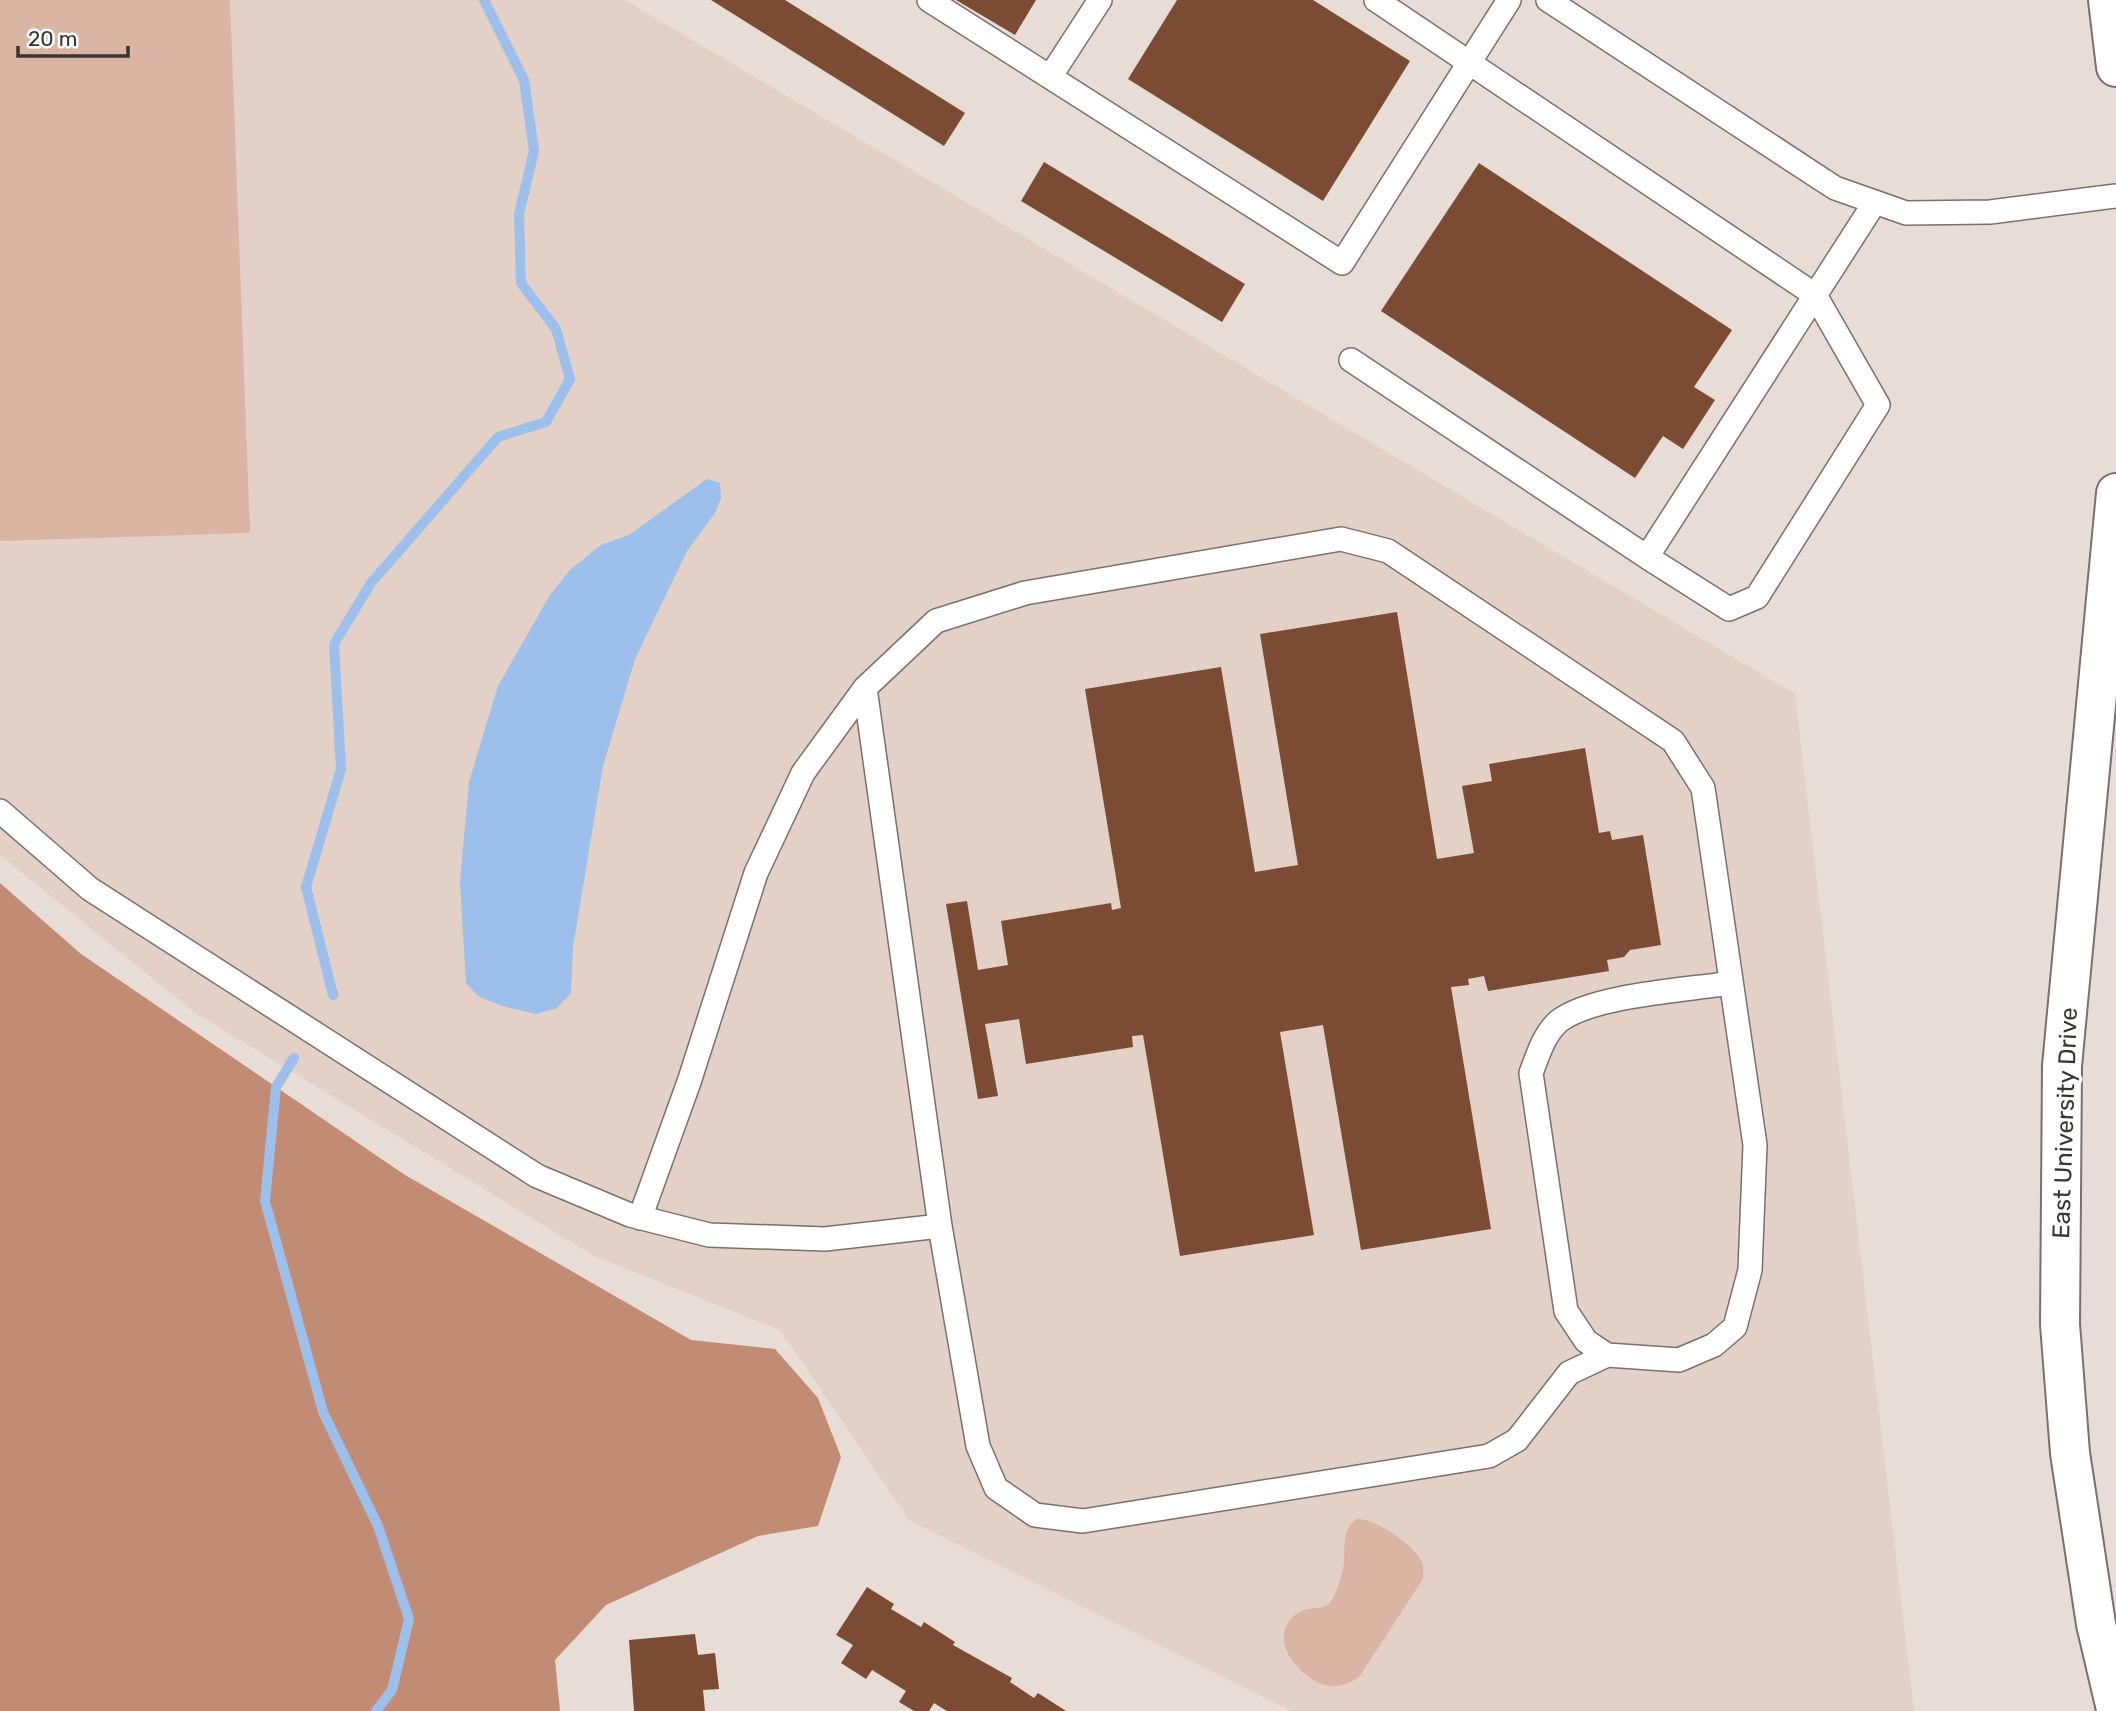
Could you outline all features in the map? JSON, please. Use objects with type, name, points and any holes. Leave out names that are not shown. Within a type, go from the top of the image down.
[{"type":"main road","points":[[2108,0],[2116,67]]},
{"type":"main road","name":"East University Drive","points":[[2116,493],[2062,1066],[2060,1324],[2070,1453],[2096,1624],[2116,1709]]},
{"type":"lane","points":[[929,0],[1342,263],[1509,0]]},
{"type":"lane","points":[[1050,77],[1100,0]]},
{"type":"lane","points":[[1351,360],[1729,609],[1757,597],[1878,405],[1815,295],[1376,0]]},
{"type":"lane","points":[[1548,0],[1835,188],[1906,213],[1990,212],[2116,196]]},
{"type":"lane","points":[[1647,557],[1875,202]]},
{"type":"lane","points":[[640,1217],[690,1082],[756,873],[803,773],[865,688],[936,621],[1025,593],[1341,540],[1388,551],[1673,741],[1703,788],[1755,1145],[1750,1270],[1735,1327],[1714,1345],[1679,1360],[1607,1355],[1569,1373],[1517,1440],[1489,1456],[1083,1521],[1035,1515],[996,1488],[978,1447],[940,1226],[865,688]]},
{"type":"lane","points":[[0,811],[90,888],[537,1176],[640,1217],[709,1235],[825,1239],[940,1226]]},
{"type":"lane","points":[[1607,1355],[1586,1341],[1566,1311],[1531,1073],[1544,1040],[1559,1021],[1591,1004],[1731,983]]},
{"type":"shaded area","points":[[0,0],[625,0],[1795,694],[1914,1711],[1291,1711],[910,1521],[780,1330],[594,1256],[194,1012],[0,855]]},
{"type":"shaded area","points":[[0,0],[230,0],[250,533],[0,541]]},
{"type":"shaded area","points":[[0,883],[81,954],[405,1175],[691,1340],[775,1349],[818,1398],[841,1457],[818,1526],[758,1536],[606,1605],[555,1660],[560,1711],[0,1711]]},
{"type":"shaded area","points":[[1357,1519],[1383,1528],[1411,1548],[1422,1562],[1423,1579],[1359,1677],[1349,1683],[1330,1686],[1319,1683],[1300,1670],[1287,1651],[1285,1631],[1289,1621],[1299,1612],[1323,1607],[1332,1600],[1344,1566],[1345,1536]]},
{"type":"water","points":[[707,479],[720,483],[721,498],[715,513],[687,551],[635,659],[603,766],[573,947],[571,993],[557,1008],[536,1014],[502,1006],[478,996],[466,983],[460,882],[469,782],[498,686],[550,595],[570,570],[601,545],[629,535]]},
{"type":"building","points":[[711,0],[785,0],[965,113],[944,146]]},
{"type":"building","points":[[956,0],[1036,0],[1015,35]]},
{"type":"building","points":[[1177,0],[1313,0],[1410,61],[1323,201],[1128,79]]},
{"type":"building","points":[[1044,162],[1245,284],[1222,322],[1021,201]]},
{"type":"building","points":[[1479,163],[1732,330],[1694,387],[1715,400],[1683,449],[1663,436],[1635,478],[1381,311]]},
{"type":"building","points":[[1397,612],[1437,859],[1474,853],[1462,786],[1492,781],[1489,764],[1585,748],[1599,833],[1610,831],[1612,840],[1643,835],[1661,945],[1630,950],[1624,957],[1607,960],[1609,971],[1488,991],[1484,976],[1468,979],[1469,985],[1451,987],[1491,1229],[1361,1250],[1323,1025],[1280,1032],[1314,1235],[1180,1256],[1143,1035],[1132,1036],[1133,1047],[1026,1064],[1019,1019],[985,1024],[998,1096],[978,1099],[946,904],[967,901],[978,970],[1008,965],[1001,921],[1111,903],[1112,910],[1121,908],[1085,689],[1221,667],[1255,872],[1298,865],[1260,634]]},
{"type":"building","points":[[867,1587],[894,1604],[891,1609],[921,1627],[924,1622],[955,1642],[953,1645],[1012,1678],[1010,1682],[1034,1698],[1038,1693],[1066,1711],[947,1711],[934,1703],[929,1711],[914,1711],[899,1702],[906,1691],[872,1670],[866,1679],[841,1663],[853,1645],[836,1635]]},
{"type":"building","points":[[695,1634],[698,1655],[715,1653],[719,1689],[703,1690],[705,1711],[634,1711],[629,1640]]},
{"type":"waterway","points":[[333,995],[306,887],[341,769],[334,644],[371,583],[498,437],[546,422],[570,379],[556,329],[521,283],[519,214],[534,151],[524,80],[484,0]]},
{"type":"waterway","points":[[294,1058],[276,1087],[265,1201],[323,1412],[378,1526],[409,1619],[392,1690],[376,1711]]}]
